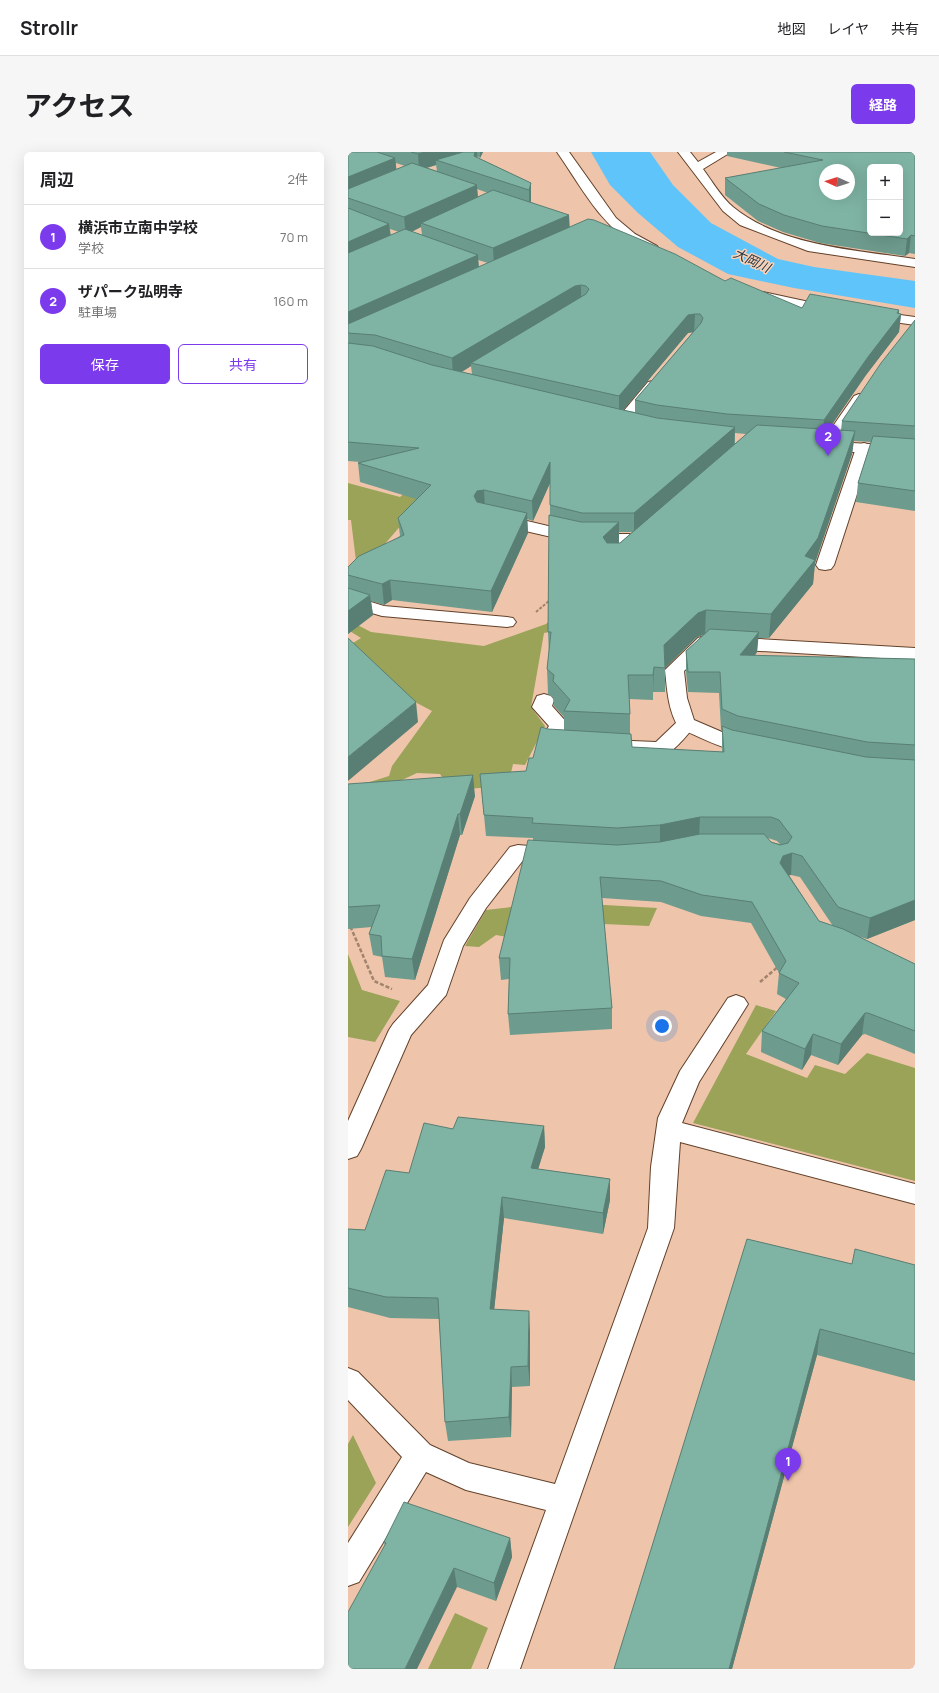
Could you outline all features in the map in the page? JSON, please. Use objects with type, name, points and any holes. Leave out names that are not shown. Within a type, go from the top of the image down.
[{"type":"street","points":[[563,152],[578,169],[612,221],[646,246],[666,256]]},
{"type":"street","points":[[684,152],[727,208],[745,222],[808,248],[915,263]]},
{"type":"street","points":[[695,168],[725,152]]},
{"type":"street","points":[[601,231],[626,232]]},
{"type":"street","points":[[750,292],[779,302],[842,312]]},
{"type":"street","points":[[857,313],[915,322],[905,336]]},
{"type":"street","points":[[607,419],[629,424],[663,373]]},
{"type":"street","points":[[827,446],[868,385]]},
{"type":"street","points":[[804,444],[915,452]]},
{"type":"street","points":[[825,565],[864,448]]},
{"type":"street","points":[[485,516],[582,539],[644,534],[618,556]]},
{"type":"street","points":[[348,600],[382,611],[506,622]]},
{"type":"street","points":[[768,750],[731,743],[686,724],[676,698],[674,670],[705,642],[915,654]]},
{"type":"street","points":[[544,700],[542,707],[558,724],[549,742],[579,744]]},
{"type":"street","points":[[616,746],[661,749],[686,724]]},
{"type":"street","points":[[348,1149],[400,1030],[438,989],[452,946],[478,903],[518,852],[574,855]]},
{"type":"street","points":[[504,1669],[662,1228],[664,1167],[670,1118],[689,1078],[736,1004]]},
{"type":"street","points":[[669,1129],[915,1194]]},
{"type":"street","points":[[350,1384],[420,1455],[466,1476],[564,1500]]},
{"type":"street","points":[[348,1572],[420,1455]]},
{"type":"path","points":[[506,622],[538,612],[554,596]]},
{"type":"path","points":[[348,921],[374,981],[395,990],[432,995]]},
{"type":"path","points":[[736,1004],[747,991],[783,963]]},
{"type":"green space","points":[[432,471],[416,508],[377,553],[356,561],[351,520],[348,520],[348,483],[400,497]]},
{"type":"green space","points":[[565,607],[560,630],[544,633],[531,707],[545,726],[525,765],[513,764],[508,786],[451,790],[440,774],[417,773],[370,795],[354,787],[389,776],[392,766],[432,711],[398,693],[348,646],[361,638],[348,630],[348,620],[371,632],[484,646],[546,624]]},
{"type":"green space","points":[[553,902],[657,908],[649,926],[580,923],[523,940],[496,935],[479,947],[465,946],[486,910]]},
{"type":"green space","points":[[348,954],[362,990],[400,1001],[375,1042],[348,1037]]},
{"type":"green space","points":[[756,1005],[776,1011],[746,1054],[807,1078],[815,1065],[845,1074],[867,1053],[915,1068],[915,1181],[693,1123]]},
{"type":"green space","points":[[353,1435],[376,1483],[348,1527],[348,1444]]},
{"type":"green space","points":[[455,1613],[488,1628],[471,1669],[428,1669]]},
{"type":"water","name":"大岡川","points":[[591,152],[650,152],[673,185],[711,223],[778,259],[814,267],[915,281],[915,308],[794,288],[728,274],[678,247],[638,213],[610,185]]},
{"type":"building","points":[[348,152],[377,152],[395,158],[348,177]]},
{"type":"building","points":[[411,152],[425,152],[418,154]]},
{"type":"building","points":[[463,152],[475,152],[474,156],[531,183],[529,190],[436,160]]},
{"type":"building","points":[[784,152],[915,152],[915,236],[911,235],[907,239],[887,236],[903,236],[903,164],[867,164],[867,233],[822,226],[784,215],[759,204],[725,178],[823,160]]},
{"type":"building","points":[[412,163],[477,185],[404,217],[348,198],[348,189]]},
{"type":"building","points":[[493,190],[569,215],[493,248],[421,223]]},
{"type":"building","points":[[348,208],[389,224],[348,242]]},
{"type":"building","points":[[588,219],[594,220],[675,254],[725,281],[731,278],[802,308],[810,294],[899,310],[897,313],[901,314],[868,357],[824,420],[727,414],[657,405],[635,400],[701,323],[703,318],[700,314],[688,315],[619,396],[471,363],[586,294],[589,289],[586,286],[581,285],[575,286],[452,358],[375,335],[348,333],[348,324]]},
{"type":"building","points":[[405,229],[478,255],[348,312],[348,253]]},
{"type":"building","points":[[915,320],[915,426],[842,421],[881,363]]},
{"type":"building","points":[[348,343],[373,346],[432,365],[657,418],[735,427],[634,513],[582,513],[550,505],[550,462],[532,501],[484,490],[477,491],[474,496],[477,502],[527,513],[491,591],[390,580],[382,584],[348,575],[348,567],[359,556],[404,535],[398,518],[431,485],[358,463],[419,448],[348,442]]},
{"type":"building","points":[[757,425],[855,431],[818,538],[805,556],[815,560],[771,614],[706,610],[698,613],[664,645],[665,668],[654,667],[653,675],[628,675],[630,714],[564,711],[570,700],[553,681],[554,675],[547,669],[551,632],[548,632],[549,515],[581,522],[619,522],[603,537],[607,543],[620,543]]},
{"type":"building","points":[[873,436],[915,439],[915,491],[858,483]]},
{"type":"building","points":[[348,588],[370,595],[348,611]]},
{"type":"building","points":[[710,629],[759,632],[740,655],[915,659],[915,745],[867,742],[738,716],[722,709],[720,672],[688,672],[686,651]]},
{"type":"building","points":[[348,638],[416,702],[348,757]]},
{"type":"building","points":[[722,726],[732,730],[866,757],[915,760],[915,900],[870,918],[838,907],[802,856],[792,853],[783,856],[780,863],[819,921],[843,929],[915,964],[915,1031],[865,1013],[841,1044],[813,1034],[805,1049],[762,1031],[799,983],[779,973],[786,961],[752,902],[702,895],[661,881],[600,877],[612,1008],[508,1014],[510,958],[499,958],[528,840],[617,845],[660,842],[700,834],[764,834],[771,842],[780,845],[788,843],[792,837],[779,820],[771,817],[700,817],[660,825],[617,828],[532,823],[533,818],[484,815],[480,774],[526,771],[529,758],[533,758],[541,727],[548,729],[631,734],[632,747],[724,752]]},
{"type":"building","points":[[473,775],[460,814],[458,814],[412,959],[382,956],[381,936],[369,934],[380,905],[348,907],[348,784]]},
{"type":"building","points":[[458,1117],[544,1126],[531,1168],[610,1179],[603,1213],[502,1197],[490,1309],[529,1311],[528,1366],[511,1367],[509,1417],[445,1422],[438,1298],[386,1297],[348,1288],[348,1229],[365,1230],[386,1170],[409,1173],[424,1123],[453,1129]]},
{"type":"building","points":[[747,1239],[852,1264],[855,1249],[915,1265],[915,1354],[820,1329],[729,1669],[614,1669]]},
{"type":"building","points":[[404,1502],[510,1538],[494,1583],[454,1568],[405,1669],[348,1669],[348,1612],[386,1543],[384,1542]]},
{"type":"place","name":"ザパーク弘明寺","points":[[828,456]]},
{"type":"place","name":"横浜市立南中学校","points":[[788,1481]]}]
